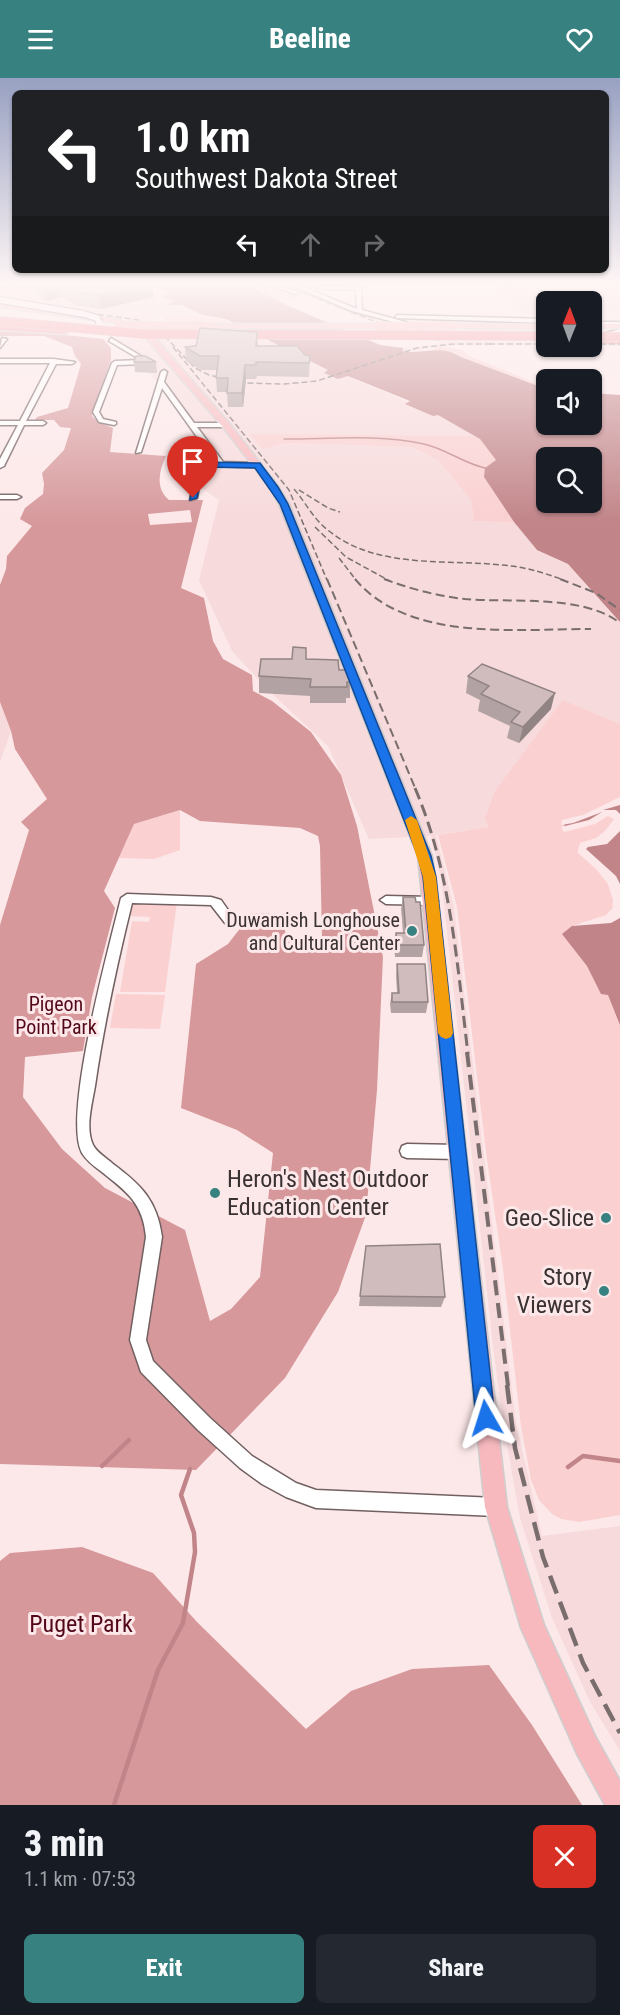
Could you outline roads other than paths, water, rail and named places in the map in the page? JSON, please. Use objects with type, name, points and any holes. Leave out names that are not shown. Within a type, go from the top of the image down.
[{"type":"main road","points":[[173,363],[226,425],[275,488],[284,504],[425,856],[432,901],[496,1507],[533,1628],[586,1745],[619,1805]]},
{"type":"street","points":[[0,466],[53,363]]},
{"type":"street","points":[[114,423],[101,420],[96,412],[117,363]]},
{"type":"street","points":[[149,363],[164,372],[179,370]]},
{"type":"street","points":[[138,452],[164,372]]},
{"type":"street","points":[[160,383],[221,465]]},
{"type":"street","points":[[0,423],[43,423]]},
{"type":"street","points":[[191,425],[226,425]]},
{"type":"street","points":[[193,498],[200,464],[257,465]]},
{"type":"street","points":[[0,497],[17,497]]},
{"type":"street","points":[[229,920],[217,903],[179,899],[126,898],[90,1056],[83,1129],[89,1151],[136,1190],[144,1199],[153,1221],[154,1237],[138,1341],[147,1366],[213,1434],[277,1485],[300,1495],[316,1499],[496,1507]]},
{"type":"street","points":[[386,900],[432,901]]},
{"type":"street","points":[[407,1151],[458,1152]]},
{"type":"waterway","points":[[284,439],[372,438],[407,441],[432,446],[485,468]]},
{"type":"waterway","points":[[102,1466],[129,1440]]},
{"type":"waterway","points":[[568,1467],[583,1456],[620,1461]]},
{"type":"waterway","points":[[114,1805],[158,1670],[183,1623],[195,1552],[194,1533],[181,1495],[190,1469]]},
{"type":"railway","points":[[186,363],[289,490],[327,580]]},
{"type":"railway","points":[[190,363],[209,375],[247,383],[285,384],[317,381],[373,363]]},
{"type":"railway","points":[[294,489],[324,527],[349,544],[370,552],[393,558],[518,567],[564,580]]},
{"type":"railway","points":[[299,490],[328,508],[340,512]]},
{"type":"railway","points":[[315,527],[346,557],[388,580]]},
{"type":"railway","points":[[339,558],[356,580]]},
{"type":"railway","points":[[327,579],[416,790]]},
{"type":"railway","points":[[384,579],[424,592],[455,598],[567,604],[605,614],[620,623]]},
{"type":"railway","points":[[560,579],[596,593],[620,610]]},
{"type":"railway","points":[[356,580],[377,599],[404,613],[433,623],[497,630],[591,629]]},
{"type":"railway","points":[[415,788],[427,820],[445,886],[456,952],[468,1054]]},
{"type":"railway","points":[[467,1052],[508,1386]]},
{"type":"railway","points":[[507,1385],[515,1448],[543,1557],[583,1663],[620,1733]]},
{"type":"place","name":"Duwamish Longhouse and Cultural Center","points":[[412,931]]},
{"type":"place","name":"Heron's Nest Outdoor Education Center","points":[[215,1193]]},
{"type":"place","name":"Geo-Slice","points":[[606,1218]]},
{"type":"place","name":"Story Viewers","points":[[604,1291]]},
{"type":"park label","name":"Pigeon Point Park","points":[[56,1016]]},
{"type":"park label","name":"Puget Park","points":[[81,1624]]}]
